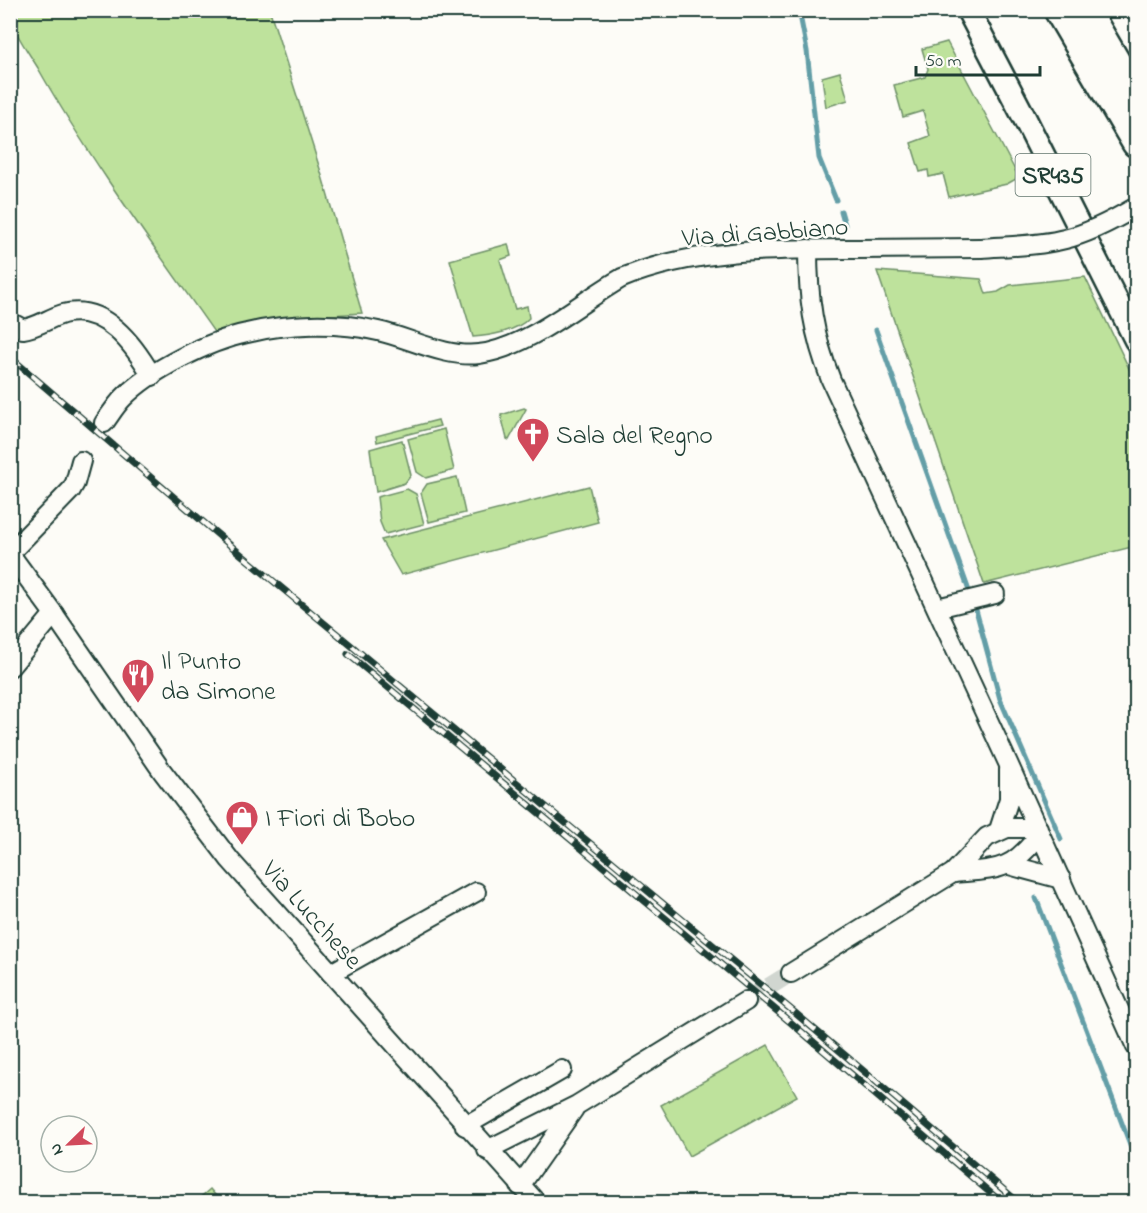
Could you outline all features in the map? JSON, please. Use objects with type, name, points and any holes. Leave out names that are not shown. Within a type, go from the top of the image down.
[{"type":"highway","points":[[1059,10],[1137,143]]},
{"type":"highway","points":[[1086,10],[1137,96]]},
{"type":"main road","name":"SR435","points":[[968,10],[1137,340]]},
{"type":"street","name":"Via di Gabbiano","points":[[104,423],[124,396],[152,376],[183,357],[247,332],[327,325],[375,330],[451,352],[471,354],[494,351],[531,335],[606,287],[638,271],[686,259],[808,249],[981,248],[1033,244],[1064,240],[1101,226],[1137,207]]},
{"type":"street","points":[[808,249],[810,305],[823,359],[836,391],[1137,1047]]},
{"type":"street","points":[[10,322],[23,329],[69,313],[81,312],[94,316],[116,330],[133,345],[152,376]]},
{"type":"street","points":[[10,554],[71,490],[81,461]]},
{"type":"street","name":"Via Lucchese","points":[[10,554],[168,780],[230,860],[487,1150],[524,1196]]},
{"type":"street","points":[[936,608],[995,594]]},
{"type":"street","points":[[10,667],[54,614]]},
{"type":"street","points":[[999,830],[1009,799],[1008,763]]},
{"type":"street","points":[[791,973],[953,873],[982,841],[999,830],[1015,827],[1039,831]]},
{"type":"street","points":[[953,873],[996,869],[1009,865],[1023,855],[1039,831]]},
{"type":"street","points":[[1009,865],[1061,879]]},
{"type":"street","points":[[331,973],[476,892]]},
{"type":"street","points":[[487,1150],[577,1105],[746,1001]]},
{"type":"street","points":[[465,1126],[562,1070]]},
{"type":"street","points":[[524,1196],[577,1105]]},
{"type":"green space","points":[[10,11],[270,11],[362,313],[270,319],[214,332],[79,136],[21,40],[13,25]]},
{"type":"green space","points":[[947,42],[1017,174],[1016,179],[1007,184],[949,197],[943,174],[929,177],[928,170],[920,172],[911,143],[930,136],[923,111],[903,117],[894,85],[925,77],[928,69],[922,49]]},
{"type":"green space","points":[[840,72],[848,100],[826,107],[822,77]]},
{"type":"green space","points":[[508,244],[511,256],[500,260],[515,309],[527,306],[529,318],[511,329],[473,337],[450,260]]},
{"type":"green space","points":[[877,271],[981,279],[986,294],[998,292],[1010,285],[1085,277],[1136,383],[1136,546],[984,584]]},
{"type":"green space","points":[[526,409],[509,440],[507,439],[501,415]]},
{"type":"green space","points":[[438,420],[440,426],[377,442],[376,436]]},
{"type":"green space","points":[[444,429],[454,470],[426,478],[417,472],[408,439]]},
{"type":"green space","points":[[402,440],[411,475],[405,483],[376,492],[370,449]]},
{"type":"green space","points":[[457,477],[465,513],[429,522],[421,493],[427,484]]},
{"type":"green space","points":[[589,486],[598,522],[401,575],[381,540]]},
{"type":"green space","points":[[407,489],[416,494],[424,524],[385,534],[380,522],[377,497]]},
{"type":"green space","points":[[768,1045],[797,1096],[689,1156],[661,1105]]},
{"type":"green space","points":[[210,1189],[221,1202],[195,1202]]},
{"type":"waterway","points":[[799,10],[807,51],[819,158],[836,200]]},
{"type":"waterway","points":[[841,211],[845,225]]},
{"type":"waterway","points":[[876,330],[968,588]]},
{"type":"waterway","points":[[976,610],[1000,699],[1061,839]]},
{"type":"waterway","points":[[1036,898],[1136,1160]]},
{"type":"tunnel","points":[[746,1001],[791,973]]},
{"type":"railway","points":[[10,357],[237,551],[794,1012],[1018,1202]]},
{"type":"railway","points":[[348,654],[789,1021],[1001,1202]]},
{"type":"place","name":"Sala del Regno","points":[[533,463]]},
{"type":"place","name":"Il Punto da Simone","points":[[138,704]]},
{"type":"place","name":"I Fiori di Bobo","points":[[242,846]]}]
